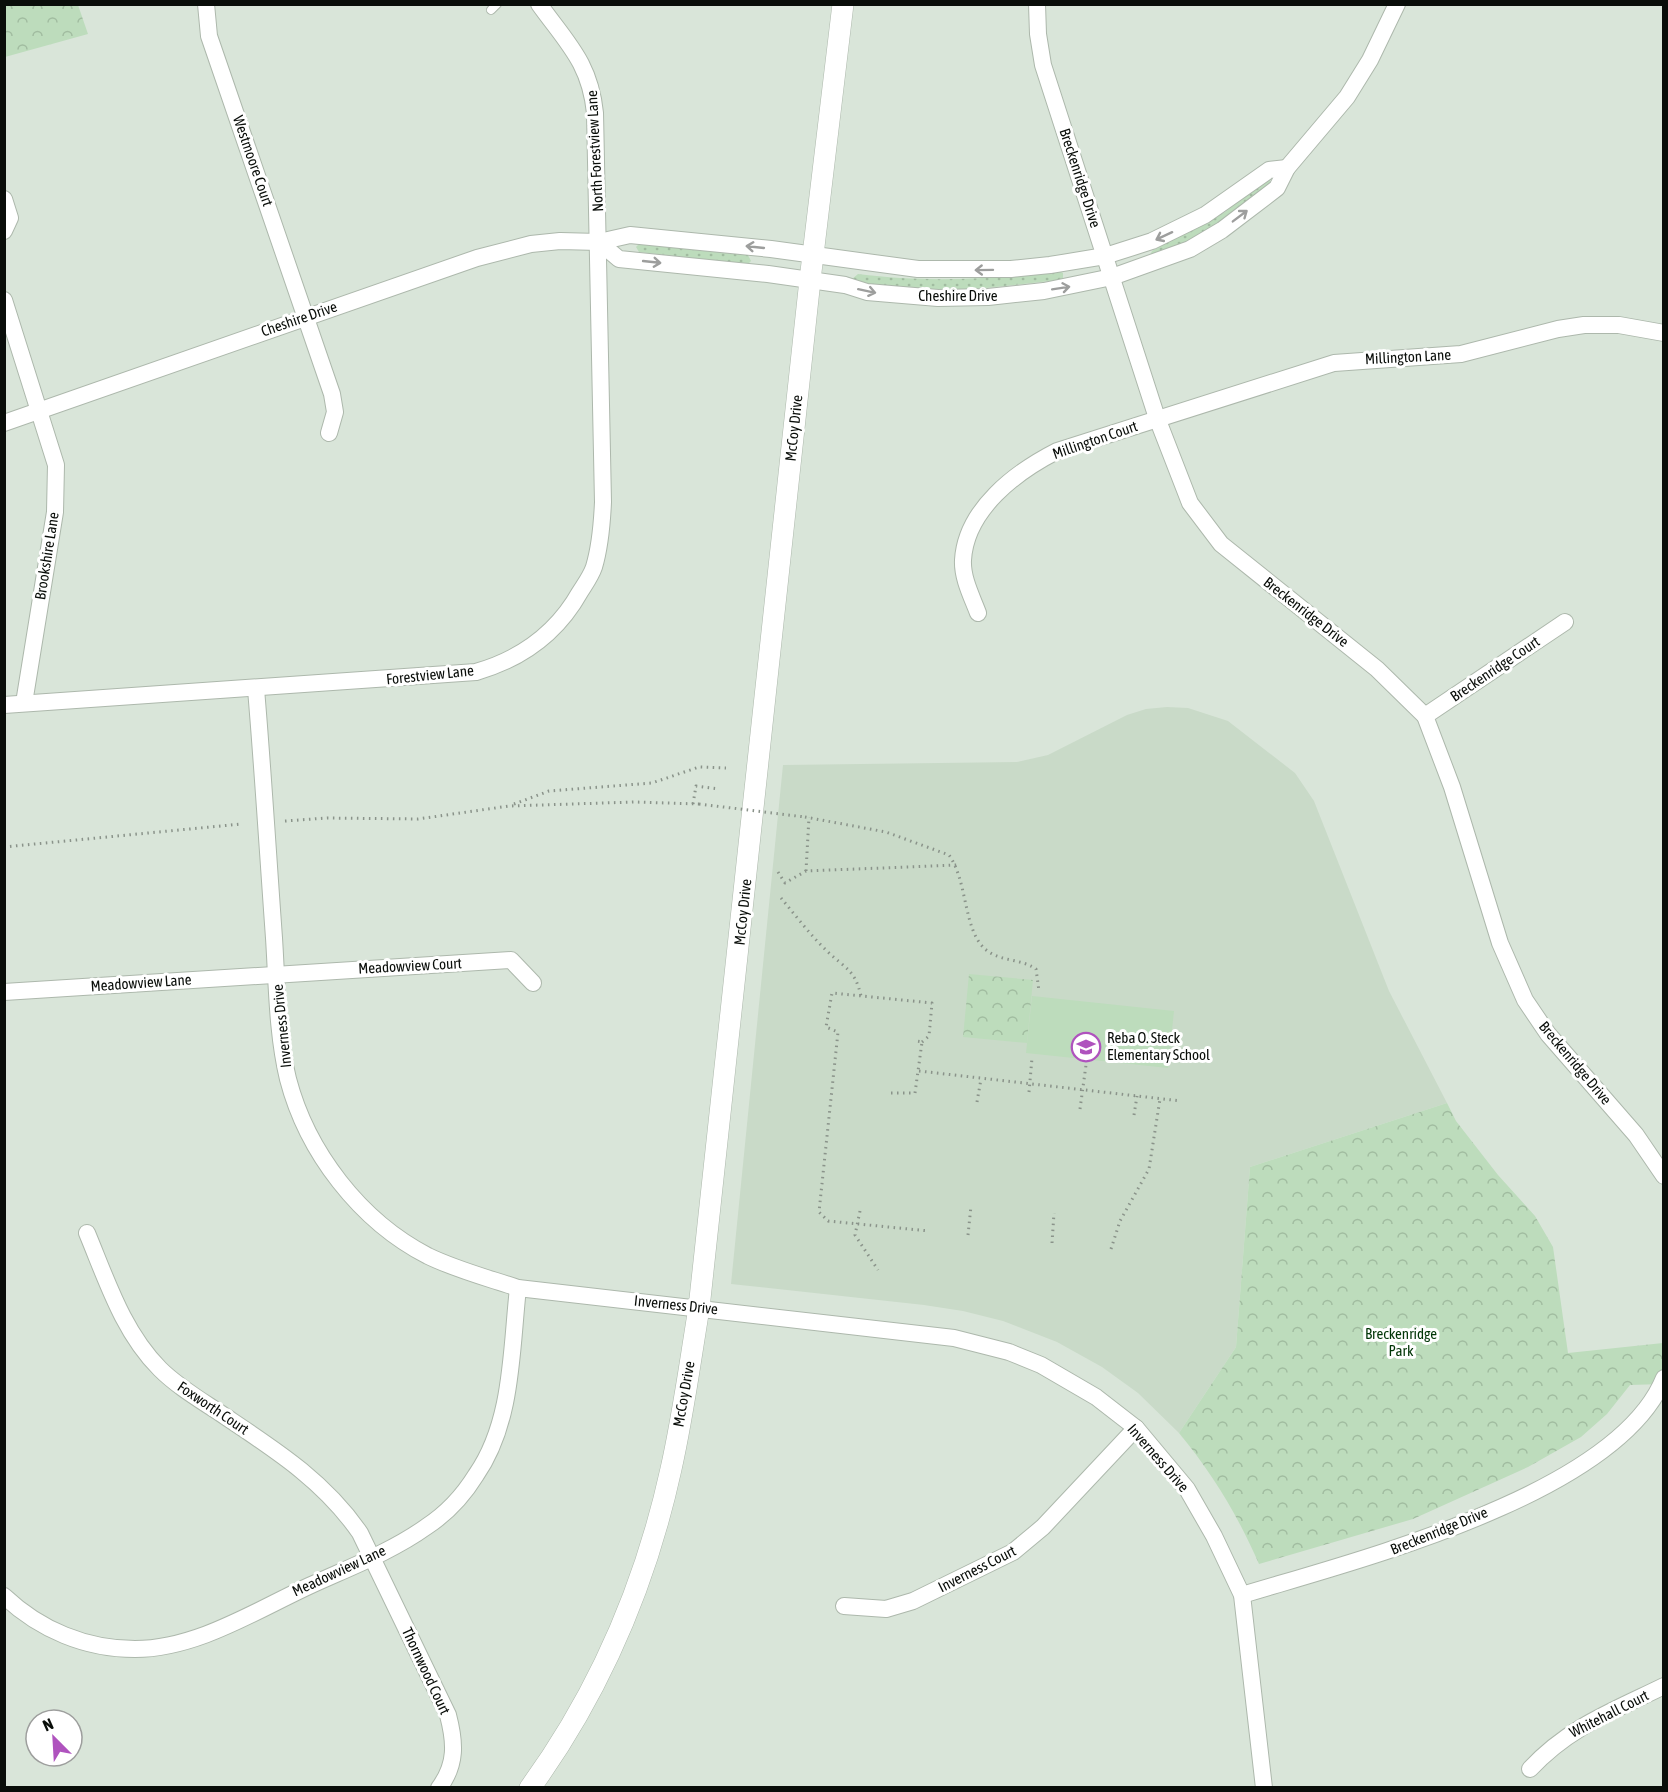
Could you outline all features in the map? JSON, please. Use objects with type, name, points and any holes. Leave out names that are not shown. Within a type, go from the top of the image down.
[{"type":"street","name":"Westmoore Court","points":[[206,4],[209,36],[332,394],[335,412],[329,433]]},
{"type":"street","name":"North Forestview Lane","points":[[539,4],[584,67],[592,87],[599,242]]},
{"type":"street","name":"McCoy Drive","points":[[530,1788],[560,1746],[602,1673],[644,1562],[671,1470],[699,1308],[810,280],[843,4]]},
{"type":"street","name":"Breckenridge Drive","points":[[1037,4],[1038,34],[1043,64],[1157,418],[1190,503],[1221,544],[1369,662],[1425,716],[1452,787],[1500,944],[1525,1000],[1548,1034],[1636,1135],[1664,1176]]},
{"type":"street","name":"Cheshire Drive","points":[[599,242],[619,259],[810,280],[845,285],[867,292],[938,298],[988,297],[1044,291],[1112,277],[1164,260],[1222,230],[1277,188],[1287,168],[1347,97],[1370,60],[1397,4]]},
{"type":"street","name":"Cheshire Drive","points":[[4,423],[306,316],[506,250],[560,241],[599,242],[630,235],[918,269],[1011,269],[1105,256],[1134,248],[1180,229],[1205,215],[1269,170],[1287,168]]},
{"type":"street","points":[[4,199],[10,218],[4,231]]},
{"type":"street","name":"Forestview Lane","points":[[4,705],[476,672],[508,660],[534,645],[557,625],[574,603],[594,569],[601,528],[599,242]]},
{"type":"street","name":"Brookshire Lane","points":[[4,300],[56,465],[56,487],[24,703]]},
{"type":"street","name":"Millington Lane","points":[[1157,418],[1334,363],[1461,354],[1558,329],[1584,325],[1619,325],[1664,333]]},
{"type":"street","name":"Millington Court","points":[[978,613],[966,580],[963,561],[968,538],[992,499],[1032,464],[1057,452],[1157,418]]},
{"type":"street","name":"Breckenridge Court","points":[[1425,716],[1565,622]]},
{"type":"street","name":"Inverness Drive","points":[[256,689],[277,974],[288,1077],[311,1137],[339,1180],[378,1221],[428,1256],[518,1288],[922,1333],[1009,1352],[1066,1378],[1136,1428],[1187,1489],[1242,1595],[1264,1788]]},
{"type":"street","name":"Meadowview Court","points":[[277,974],[511,960],[532,983]]},
{"type":"street","name":"Meadowview Lane","points":[[4,992],[277,974]]},
{"type":"street","name":"Foxworth Court","points":[[87,1233],[120,1314],[144,1351],[176,1383],[276,1450],[318,1483],[340,1505],[373,1557]]},
{"type":"street","name":"Meadowview Lane","points":[[4,1596],[32,1618],[71,1639],[137,1649],[168,1646],[209,1632],[373,1557],[426,1528],[454,1504],[478,1473],[497,1437],[506,1392],[518,1288]]},
{"type":"street","name":"Breckenridge Drive","points":[[1242,1595],[1428,1539],[1557,1479],[1602,1451],[1640,1414],[1662,1388]]},
{"type":"street","name":"Inverness Court","points":[[843,1606],[886,1609],[913,1601],[1013,1552],[1044,1527],[1136,1428]]},
{"type":"street","name":"Thornwood Court","points":[[373,1557],[448,1715],[454,1741],[453,1759],[446,1779],[439,1788]]},
{"type":"street","name":"Whitehall Court","points":[[1530,1769],[1551,1746],[1581,1726],[1664,1686]]},
{"type":"path","points":[[509,806],[549,791],[652,783],[699,767],[726,768]]},
{"type":"path","points":[[693,804],[696,786],[719,789]]},
{"type":"path","points":[[285,822],[327,818],[418,819],[509,806],[635,801],[699,804],[807,817],[918,841],[949,855],[957,866],[975,937],[986,950],[1000,958],[1025,962],[1036,969],[1039,990]]},
{"type":"path","points":[[806,871],[807,817]]},
{"type":"path","points":[[4,847],[241,824]]},
{"type":"path","points":[[778,872],[785,883],[806,871],[957,866]]},
{"type":"path","points":[[781,898],[828,952],[850,969],[858,982],[861,996]]},
{"type":"path","points":[[891,1093],[915,1093],[922,1042],[928,1036],[932,1003],[832,993],[826,1028],[838,1032],[819,1212],[828,1221],[930,1231]]},
{"type":"path","points":[[916,1041],[922,1042]]},
{"type":"path","points":[[1029,1092],[1032,1058]]},
{"type":"path","points":[[1080,1109],[1086,1065]]},
{"type":"path","points":[[919,1071],[1181,1101]]},
{"type":"path","points":[[977,1102],[981,1079]]},
{"type":"path","points":[[1134,1115],[1137,1096]]},
{"type":"path","points":[[1111,1249],[1120,1221],[1149,1169],[1160,1099]]},
{"type":"path","points":[[968,1235],[971,1206]]},
{"type":"path","points":[[860,1211],[855,1235],[878,1270]]},
{"type":"path","points":[[1052,1243],[1054,1213]]},
{"type":"shaded area","name":"Reba O. Steck Elementary School","points":[[1188,708],[1228,721],[1295,773],[1314,801],[1389,991],[1447,1103],[1250,1167],[1236,1347],[1179,1433],[1138,1393],[1102,1367],[1057,1342],[1003,1321],[963,1311],[924,1305],[731,1284],[783,765],[1017,762],[1048,755],[1127,715],[1146,709]]},
{"type":"green space","points":[[5,4],[78,5],[88,34],[5,57]]},
{"type":"green space","points":[[1266,178],[1270,178],[1270,183],[1248,203],[1182,247],[1149,257],[1152,251],[1225,212]]},
{"type":"green space","points":[[639,244],[748,255],[751,261],[748,264],[639,252],[636,247]]},
{"type":"green space","points":[[1059,271],[1063,273],[1063,278],[1059,280],[939,293],[857,284],[852,279],[858,274],[958,279]]},
{"type":"green space","points":[[969,974],[1033,980],[1027,1043],[963,1037]]},
{"type":"green space","points":[[1032,996],[1174,1011],[1168,1068],[1026,1053]]},
{"type":"green space","name":"Breckenridge Park","points":[[1447,1103],[1456,1121],[1498,1175],[1535,1216],[1553,1247],[1568,1353],[1663,1343],[1663,1384],[1630,1385],[1607,1414],[1581,1437],[1528,1467],[1413,1519],[1259,1564],[1224,1496],[1179,1433],[1236,1347],[1250,1167]]},
{"type":"place","name":"Reba O. Steck Elementary School","points":[[1086,1047]]}]
